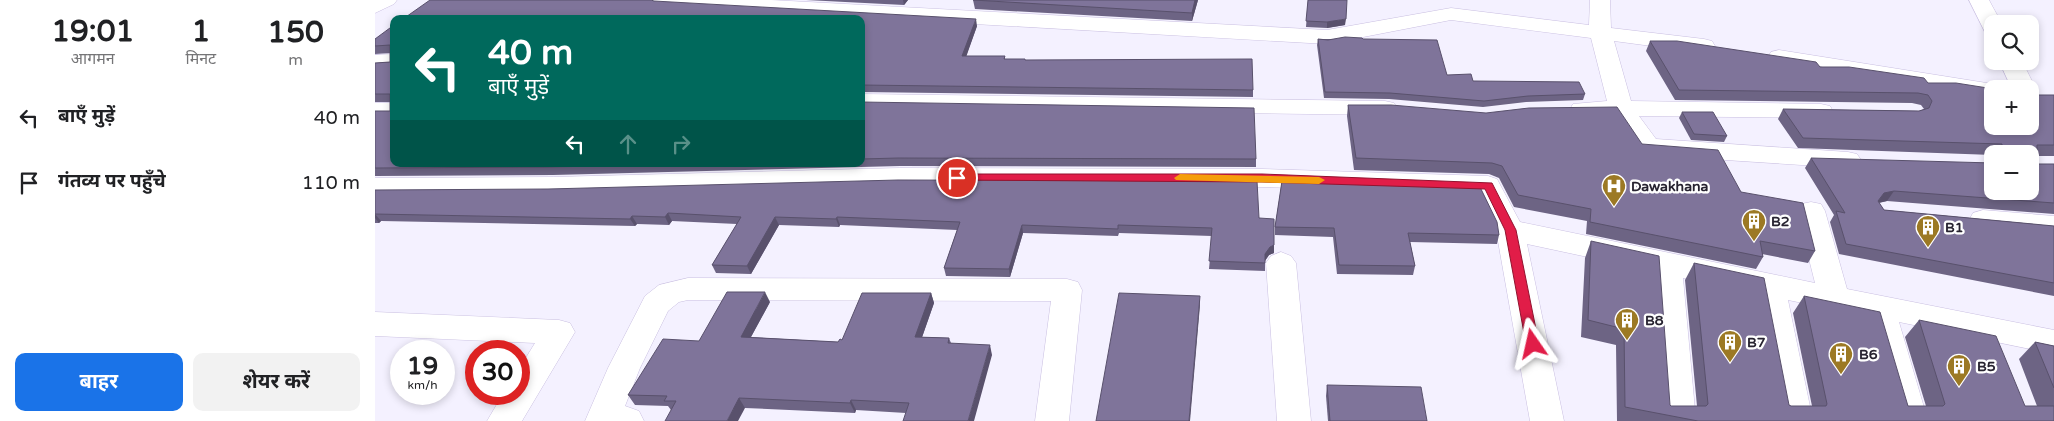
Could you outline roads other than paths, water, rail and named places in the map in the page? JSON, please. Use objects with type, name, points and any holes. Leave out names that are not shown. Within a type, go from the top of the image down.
[{"type":"street","points":[[375,7],[387,0]]},
{"type":"street","points":[[657,0],[779,4],[1327,37],[1450,7],[1600,32],[1727,50]]},
{"type":"street","points":[[1600,0],[1600,32],[1621,108],[1648,147],[1814,159],[1874,161]]},
{"type":"street","points":[[1979,0],[1987,15]]},
{"type":"street","points":[[1757,54],[1984,90]]},
{"type":"street","points":[[375,62],[390,61]]},
{"type":"street","points":[[865,101],[1408,110]]},
{"type":"street","points":[[1555,110],[1621,108],[1844,111]]},
{"type":"street","points":[[375,110],[390,110]]},
{"type":"street","points":[[375,187],[553,186],[900,178],[1262,178],[1488,185],[1510,230],[1547,421]]},
{"type":"street","points":[[1811,211],[1834,298]]},
{"type":"street","points":[[1956,218],[2054,226]]},
{"type":"street","points":[[1510,230],[1879,307],[1996,343],[2054,342]]},
{"type":"street","points":[[1281,263],[1294,421]]},
{"type":"street","points":[[1667,264],[1679,421]]},
{"type":"street","points":[[1771,285],[1796,421]]},
{"type":"street","points":[[611,420],[624,368],[656,304],[670,293],[688,289],[1067,290],[1052,421]]},
{"type":"street","points":[[1879,307],[1911,421]]},
{"type":"street","points":[[375,324],[559,332],[504,421]]},
{"type":"place","name":"Dawakhana","points":[[1614,207]]},
{"type":"place","name":"B2","points":[[1754,242]]},
{"type":"place","name":"B1","points":[[1928,248]]},
{"type":"place","name":"B8","points":[[1627,341]]},
{"type":"place","name":"B7","points":[[1730,363]]},
{"type":"place","name":"B6","points":[[1841,375]]},
{"type":"place","name":"B5","points":[[1959,387]]}]
